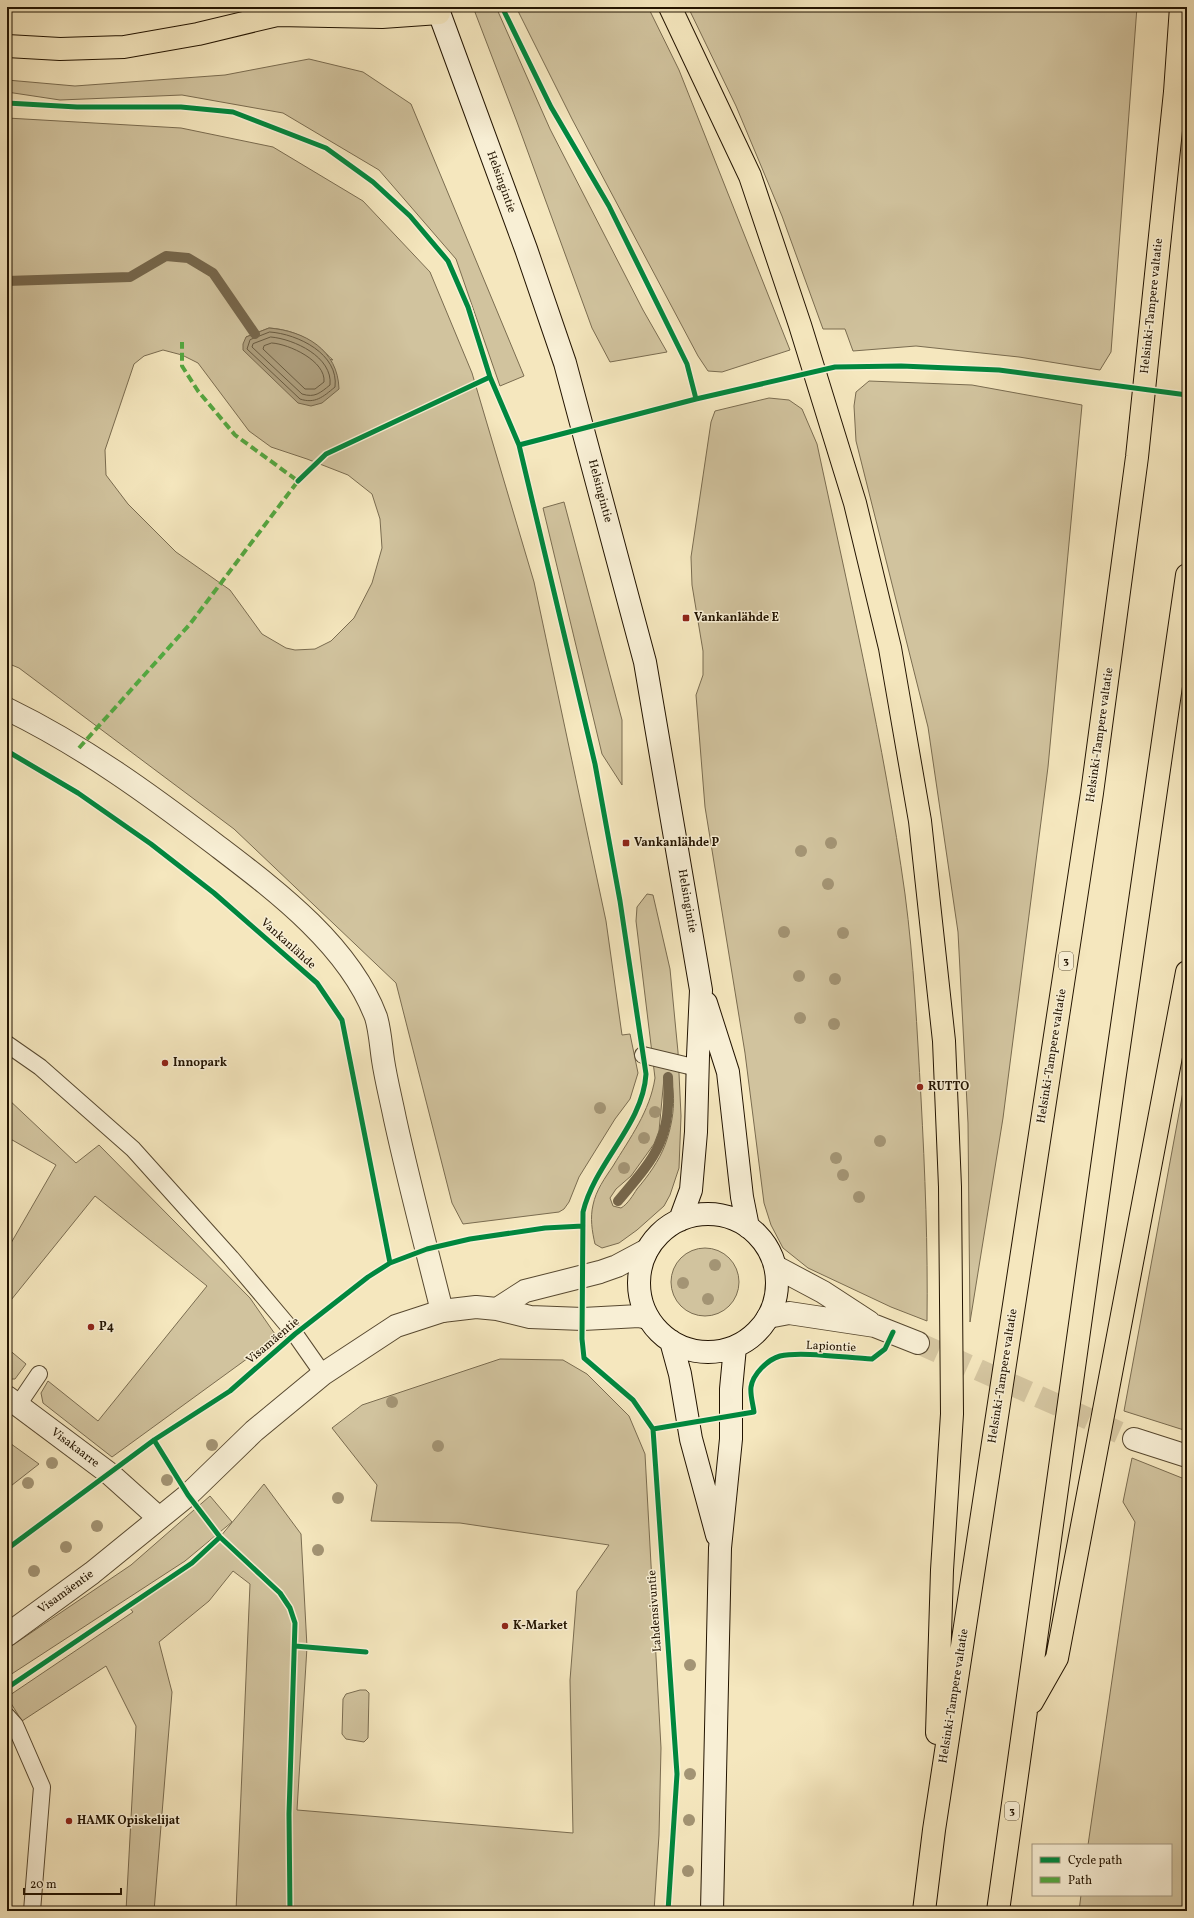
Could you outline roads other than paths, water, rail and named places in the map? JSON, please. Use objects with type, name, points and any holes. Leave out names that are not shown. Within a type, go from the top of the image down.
[{"type":"highway","points":[[670,7],[750,176],[800,325],[855,503],[890,648],[920,821],[944,1041],[950,1187],[952,1414],[942,1570],[934,1830]]},
{"type":"highway","name":"Helsinki-Tampere valtatie","points":[[924,1911],[934,1830],[1093,786],[1138,449],[1175,92],[1181,7]]},
{"type":"highway","points":[[7,46],[60,49],[124,47],[198,34],[283,11],[382,17],[438,10]]},
{"type":"highway","name":"3","points":[[998,1911],[1116,1066],[1187,575]]},
{"type":"highway","points":[[1026,1711],[1057,1658],[1187,972]]},
{"type":"main road","name":"Helsingintie","points":[[438,10],[526,249],[565,363],[645,662],[701,990],[728,1072],[742,1197],[748,1227]]},
{"type":"main road","points":[[7,709],[79,748],[151,795],[247,869],[308,922],[344,961],[362,986],[376,1019],[384,1070],[407,1175],[442,1311]]},
{"type":"main road","name":"Helsingintie","points":[[680,1220],[690,1190],[696,1132],[697,1069],[701,990]]},
{"type":"main road","points":[[778,1268],[776,1295],[768,1316],[750,1338],[734,1346],[717,1351],[696,1351],[671,1341],[659,1331],[648,1318],[642,1303],[639,1288],[639,1273],[647,1250],[656,1237],[668,1226],[680,1220],[696,1215],[714,1214],[736,1220],[748,1227],[764,1244],[778,1268],[823,1292],[875,1326],[918,1343]]},
{"type":"main road","points":[[497,1309],[525,1291],[600,1272],[616,1266],[647,1250]]},
{"type":"main road","name":"Visamäentie","points":[[7,1635],[92,1574],[188,1495],[254,1431],[323,1374],[396,1326],[442,1311],[476,1307],[497,1309],[530,1317],[583,1319],[639,1316],[648,1318]]},
{"type":"main road","points":[[768,1316],[789,1313],[875,1326]]},
{"type":"main road","points":[[671,1341],[680,1374],[691,1439],[720,1548]]},
{"type":"main road","points":[[712,1911],[720,1548],[731,1439],[731,1388],[734,1346]]},
{"type":"main road","name":"Visakaarre","points":[[12,1401],[110,1474],[159,1518]]},
{"type":"main road","points":[[1134,1439],[1187,1456]]},
{"type":"lane","points":[[7,1044],[40,1067],[133,1149],[231,1258],[295,1334],[323,1374]]},
{"type":"lane","points":[[643,1055],[697,1069]]},
{"type":"lane","points":[[12,1401],[39,1374]]},
{"type":"lane","points":[[7,1716],[15,1725],[42,1786],[32,1911]]},
{"type":"water","points":[[269,328],[295,333],[307,338],[317,345],[326,353],[333,363],[339,389],[322,403],[311,406],[298,403],[243,350],[243,344],[246,337]]},
{"type":"waterway","points":[[7,281],[130,277],[166,256],[188,258],[213,273],[255,334]]},
{"type":"waterway","points":[[618,1201],[643,1171],[659,1145],[664,1132],[667,1116],[668,1077]]},
{"type":"tunnel","points":[[918,1343],[1134,1439]]},
{"type":"place","name":"Vankanlähde E","points":[[686,618]]},
{"type":"place","name":"Vankanlähde P","points":[[626,843]]},
{"type":"place","name":"Innopark","points":[[165,1063]]},
{"type":"place","name":"RUTTO","points":[[920,1087]]},
{"type":"place","name":"P4","points":[[91,1327]]},
{"type":"place","name":"K-Market","points":[[505,1626]]},
{"type":"place","name":"HAMK Opiskelijat","points":[[69,1821]]}]
